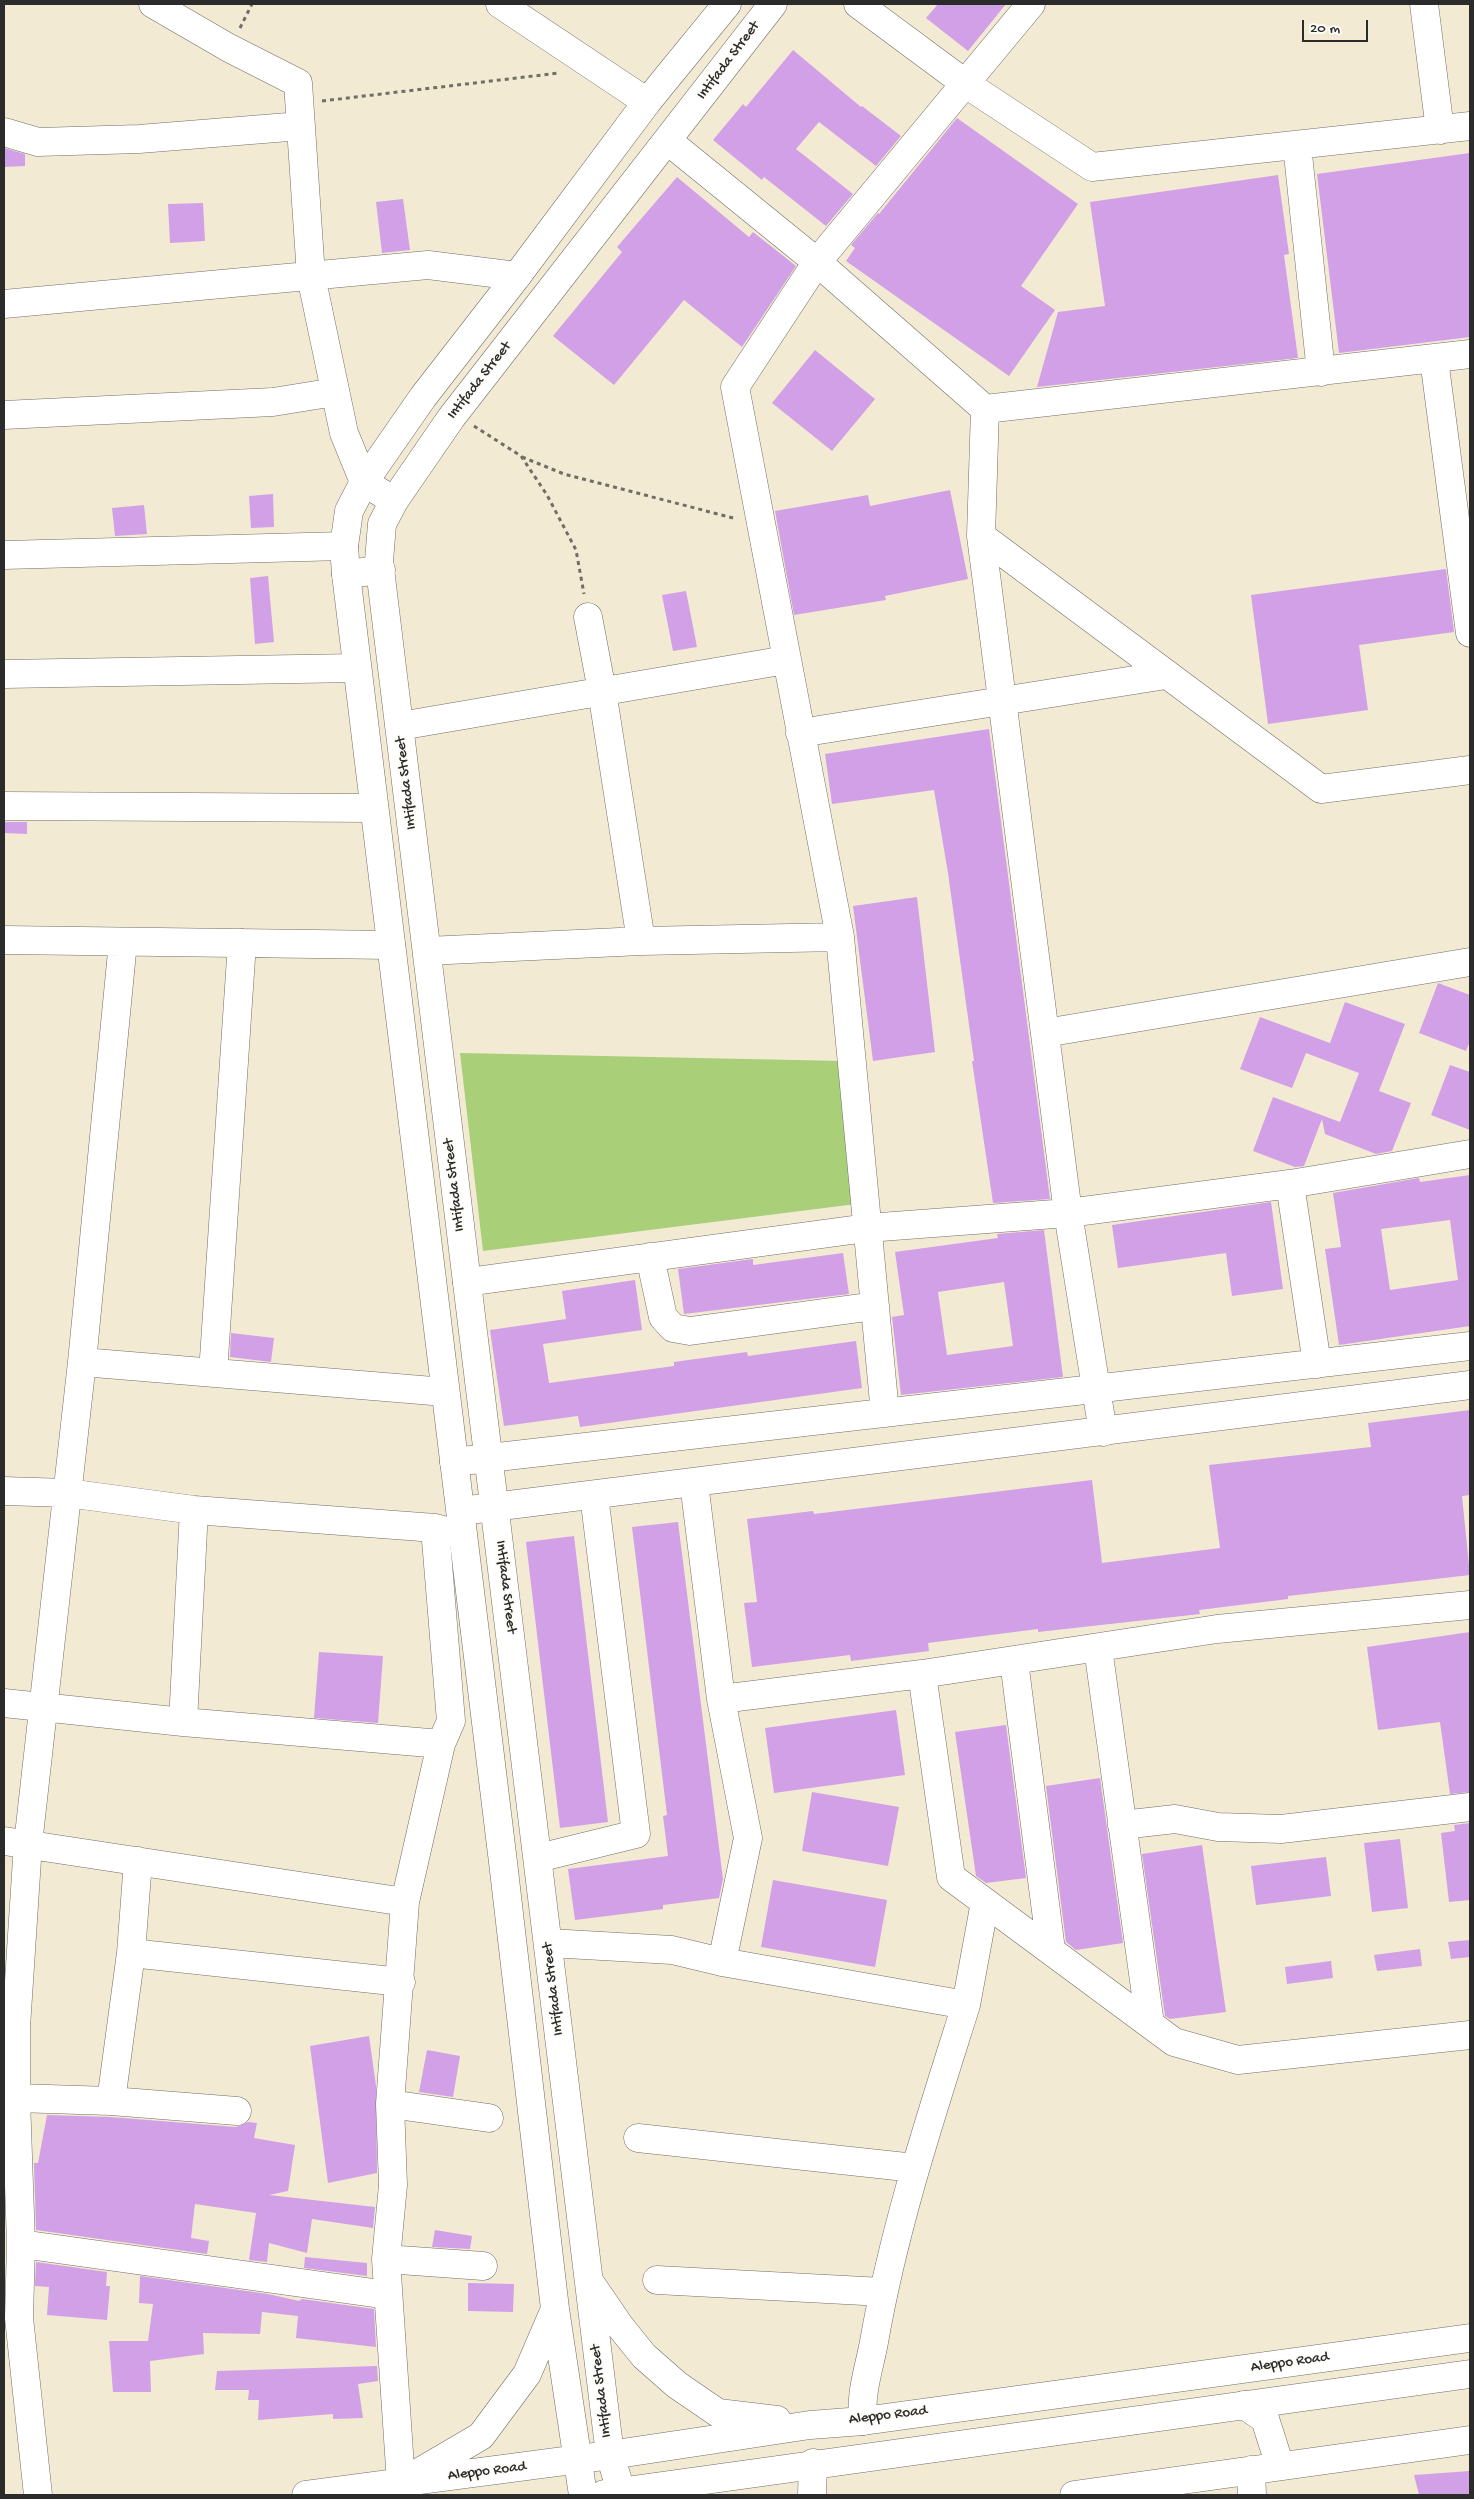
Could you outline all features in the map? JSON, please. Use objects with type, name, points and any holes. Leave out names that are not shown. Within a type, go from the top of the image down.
[{"type":"street","points":[[153,4],[229,48],[298,83],[310,276],[344,432],[364,482],[394,501]]},
{"type":"street","points":[[500,4],[647,102]]},
{"type":"street","points":[[583,2495],[555,2309],[462,1523],[357,668],[344,546],[349,511],[364,482],[423,397],[517,276],[647,102],[727,4]]},
{"type":"street","name":"Intifada Street","points":[[621,2492],[610,2455],[488,1458],[381,570],[382,524],[394,501],[454,413],[773,4]]},
{"type":"street","points":[[858,4],[966,84],[1092,167],[1470,126]]},
{"type":"street","points":[[885,1413],[840,937],[735,386],[817,262],[1031,4]]},
{"type":"street","points":[[1424,4],[1440,130]]},
{"type":"street","points":[[4,132],[38,142],[139,139],[300,115]]},
{"type":"street","points":[[668,141],[817,262],[984,409],[1470,354]]},
{"type":"street","points":[[1297,145],[1321,372]]},
{"type":"street","points":[[4,304],[428,265],[517,276]]},
{"type":"street","points":[[1434,359],[1470,633]]},
{"type":"street","points":[[4,414],[273,402],[335,392]]},
{"type":"street","points":[[984,409],[982,536],[1068,1213],[1103,1432]]},
{"type":"street","points":[[982,536],[1320,789],[1470,770]]},
{"type":"street","points":[[4,554],[344,546]]},
{"type":"street","points":[[346,574],[381,570]]},
{"type":"street","points":[[588,617],[602,691],[642,941]]},
{"type":"street","points":[[400,726],[786,660]]},
{"type":"street","points":[[4,674],[357,668]]},
{"type":"street","points":[[800,733],[1166,675]]},
{"type":"street","points":[[4,806],[374,808]]},
{"type":"street","points":[[427,951],[642,941],[840,937]]},
{"type":"street","points":[[4,940],[391,945]]},
{"type":"street","points":[[38,2495],[19,2318],[21,2244],[16,2098],[10,2027],[16,1843],[43,1707],[82,1362],[124,942]]},
{"type":"street","points":[[213,1373],[242,943]]},
{"type":"street","points":[[1045,1033],[1470,962]]},
{"type":"street","points":[[467,1282],[867,1228],[1068,1213],[1290,1184],[1470,1154]]},
{"type":"street","points":[[1290,1184],[1317,1364]]},
{"type":"street","points":[[650,1257],[663,1318],[673,1328],[690,1331],[875,1306]]},
{"type":"street","points":[[454,1462],[1470,1346]]},
{"type":"street","points":[[82,1362],[445,1392]]},
{"type":"street","points":[[4,1491],[67,1493],[194,1510],[435,1528],[462,1523],[495,1508],[1470,1385]]},
{"type":"street","points":[[694,1483],[721,1699],[748,1838],[722,1962]]},
{"type":"street","points":[[538,1858],[636,1834],[594,1495]]},
{"type":"street","points":[[183,1722],[194,1510]]},
{"type":"street","points":[[435,1528],[451,1721],[441,1744],[405,1902],[401,1982],[390,2104],[393,2185],[386,2259],[401,2483],[481,2436],[527,2374],[555,2309]]},
{"type":"street","points":[[721,1699],[922,1674],[1217,1629],[1470,1605]]},
{"type":"street","points":[[1098,1648],[1150,2024]]},
{"type":"street","points":[[1014,1661],[1051,1950]]},
{"type":"street","points":[[922,1674],[951,1877],[1174,2042],[1238,2060],[1470,2035]]},
{"type":"street","points":[[4,1703],[183,1722],[441,1744]]},
{"type":"street","points":[[1122,1825],[1174,1819],[1218,1826],[1281,1829],[1470,1807]]},
{"type":"street","points":[[16,1843],[405,1902]]},
{"type":"street","points":[[111,2102],[131,1952],[138,1861]]},
{"type":"street","points":[[863,2420],[861,2401],[870,2366],[883,2292],[915,2168],[966,2005],[985,1902]]},
{"type":"street","points":[[548,1943],[672,1950],[722,1962],[966,2005]]},
{"type":"street","points":[[131,1952],[401,1982]]},
{"type":"street","points":[[16,2098],[111,2102],[237,2111]]},
{"type":"street","points":[[390,2104],[490,2118]]},
{"type":"street","points":[[638,2138],[915,2168]]},
{"type":"street","points":[[21,2244],[388,2295]]},
{"type":"street","points":[[386,2259],[484,2266]]},
{"type":"street","points":[[657,2280],[883,2292]]},
{"type":"street","points":[[589,2282],[619,2325],[644,2356],[677,2385],[718,2413],[810,2425]]},
{"type":"street","name":"Aleppo Road","points":[[306,2495],[578,2460],[810,2425],[863,2420],[1470,2338]]},
{"type":"street","points":[[590,2495],[1470,2374]]},
{"type":"street","points":[[1244,2405],[1265,2419],[1280,2466]]},
{"type":"street","points":[[1074,2495],[1251,2482],[1280,2466],[1470,2440]]},
{"type":"street","points":[[812,2495],[813,2463]]},
{"type":"path","points":[[300,115],[597,69]]},
{"type":"path","points":[[454,413],[521,456],[564,474],[761,524]]},
{"type":"path","points":[[521,456],[547,495],[576,550],[588,617]]},
{"type":"green space","points":[[460,1053],[843,1061],[856,1204],[483,1251]]},
{"type":"building","points":[[938,4],[1006,4],[968,51],[926,18]]},
{"type":"building","points":[[793,50],[861,107],[901,136],[876,166],[819,122],[796,149],[853,194],[826,226],[764,177],[762,180],[713,140],[743,104],[746,107]]},
{"type":"building","points":[[957,118],[1078,204],[1021,286],[1055,310],[1009,376],[846,261],[855,248],[851,245],[879,214]]},
{"type":"building","points":[[4,148],[25,154],[25,166],[4,167]]},
{"type":"building","points":[[1470,153],[1470,337],[1339,353],[1317,174]]},
{"type":"building","points":[[1278,175],[1289,254],[1284,255],[1298,358],[1037,387],[1058,312],[1105,306],[1090,202]]},
{"type":"building","points":[[677,177],[749,237],[753,232],[796,266],[742,347],[684,300],[614,385],[553,336],[622,252],[617,247]]},
{"type":"building","points":[[403,199],[410,250],[382,253],[376,202]]},
{"type":"building","points":[[203,203],[205,241],[170,243],[168,204]]},
{"type":"building","points":[[815,350],[875,399],[832,451],[772,403]]},
{"type":"building","points":[[950,490],[968,579],[885,596],[886,600],[794,615],[775,511],[868,495],[870,506]]},
{"type":"building","points":[[273,494],[274,527],[251,528],[249,496]]},
{"type":"building","points":[[144,505],[147,534],[115,536],[112,508]]},
{"type":"building","points":[[1446,569],[1454,632],[1359,645],[1368,710],[1268,724],[1251,595]]},
{"type":"building","points":[[268,576],[274,642],[255,644],[250,578]]},
{"type":"building","points":[[686,591],[697,647],[673,651],[662,595]]},
{"type":"building","points":[[989,729],[1050,1199],[993,1203],[972,1061],[974,1061],[948,873],[934,790],[832,804],[825,754]]},
{"type":"building","points":[[4,822],[27,822],[27,834],[4,833]]},
{"type":"building","points":[[917,897],[935,1052],[873,1061],[853,906]]},
{"type":"building","points":[[1438,983],[1470,995],[1470,1041],[1466,1051],[1419,1033]]},
{"type":"building","points":[[1345,1002],[1405,1024],[1379,1091],[1411,1103],[1392,1151],[1376,1154],[1325,1134],[1322,1119],[1304,1166],[1295,1167],[1253,1151],[1273,1097],[1340,1122],[1359,1073],[1306,1053],[1292,1088],[1240,1069],[1260,1017],[1330,1043]]},
{"type":"building","points":[[1450,1065],[1470,1072],[1470,1130],[1431,1115]]},
{"type":"building","points":[[1470,1175],[1470,1326],[1339,1345],[1325,1249],[1341,1247],[1333,1193],[1419,1178],[1420,1182]],"holes":[[[1450,1220],[1458,1280],[1390,1290],[1381,1229]]]},
{"type":"building","points":[[1271,1202],[1283,1289],[1232,1296],[1226,1253],[1118,1268],[1112,1225]]},
{"type":"building","points":[[1044,1230],[1063,1377],[901,1395],[892,1317],[904,1315],[895,1252],[998,1238],[997,1234]],"holes":[[[1004,1282],[1013,1346],[947,1355],[938,1292]]]},
{"type":"building","points":[[843,1253],[849,1294],[684,1314],[678,1269],[753,1259],[753,1265]]},
{"type":"building","points":[[635,1280],[642,1330],[543,1344],[549,1383],[674,1366],[674,1362],[747,1352],[748,1356],[856,1341],[862,1388],[580,1427],[578,1416],[504,1426],[490,1330],[566,1319],[562,1291]]},
{"type":"building","points":[[231,1333],[274,1338],[271,1362],[230,1357]]},
{"type":"building","points":[[1470,1410],[1470,1495],[1462,1496],[1470,1575],[1288,1596],[1288,1599],[1199,1610],[1200,1614],[1038,1632],[1038,1629],[928,1643],[929,1651],[851,1661],[850,1655],[752,1667],[744,1603],[757,1602],[747,1519],[813,1511],[814,1514],[1092,1480],[1102,1563],[1220,1548],[1209,1465],[1371,1447],[1368,1423]]},
{"type":"building","points":[[678,1522],[723,1879],[719,1898],[663,1905],[663,1909],[575,1920],[568,1869],[668,1856],[663,1816],[667,1815],[632,1527]]},
{"type":"building","points":[[574,1536],[608,1822],[560,1828],[526,1542]]},
{"type":"building","points":[[1470,1632],[1470,1792],[1450,1794],[1440,1722],[1378,1730],[1367,1647]]},
{"type":"building","points":[[319,1652],[383,1656],[378,1723],[314,1718]]},
{"type":"building","points":[[896,1710],[905,1775],[774,1793],[765,1728]]},
{"type":"building","points":[[1006,1725],[1026,1878],[986,1883],[976,1876],[955,1732]]},
{"type":"building","points":[[1100,1778],[1123,1943],[1076,1950],[1066,1942],[1046,1786]]},
{"type":"building","points":[[812,1792],[899,1807],[888,1866],[802,1851]]},
{"type":"building","points":[[1470,1823],[1470,1900],[1449,1902],[1441,1833],[1455,1831],[1454,1825]]},
{"type":"building","points":[[1400,1839],[1408,1908],[1372,1912],[1364,1843]]},
{"type":"building","points":[[1202,1845],[1226,2012],[1170,2019],[1165,2016],[1142,1854]]},
{"type":"building","points":[[1326,1857],[1331,1896],[1256,1905],[1251,1866]]},
{"type":"building","points":[[773,1880],[887,1900],[875,1967],[761,1947]]},
{"type":"building","points":[[1470,1940],[1470,1957],[1451,1959],[1448,1942]]},
{"type":"building","points":[[1420,1949],[1422,1966],[1377,1971],[1374,1955]]},
{"type":"building","points":[[1331,1961],[1333,1978],[1287,1984],[1285,1967]]},
{"type":"building","points":[[369,2036],[376,2086],[377,2173],[328,2183],[310,2046]]},
{"type":"building","points":[[427,2050],[460,2056],[453,2097],[419,2092]]},
{"type":"building","points":[[47,2115],[110,2117],[236,2127],[248,2122],[257,2123],[254,2138],[295,2145],[288,2191],[269,2195],[375,2207],[373,2228],[312,2219],[307,2253],[269,2243],[267,2262],[249,2260],[256,2213],[195,2204],[191,2238],[209,2241],[207,2254],[36,2230],[34,2163],[38,2163]]},
{"type":"building","points":[[435,2230],[472,2236],[470,2249],[432,2247]]},
{"type":"building","points":[[305,2257],[367,2263],[367,2276],[304,2268]]},
{"type":"building","points":[[36,2262],[107,2272],[106,2286],[110,2286],[107,2320],[47,2315],[49,2287],[35,2286]]},
{"type":"building","points":[[140,2276],[268,2294],[299,2301],[302,2299],[374,2309],[376,2347],[296,2338],[298,2316],[262,2312],[260,2334],[203,2333],[204,2354],[150,2361],[151,2392],[113,2392],[109,2341],[148,2341],[153,2304],[139,2303]]},
{"type":"building","points":[[468,2283],[514,2284],[513,2312],[468,2311]]},
{"type":"building","points":[[377,2366],[378,2381],[358,2384],[363,2418],[333,2419],[333,2414],[258,2420],[259,2400],[248,2400],[249,2390],[215,2390],[217,2371]]},
{"type":"building","points":[[1470,2471],[1470,2495],[1419,2495],[1414,2475]]}]
